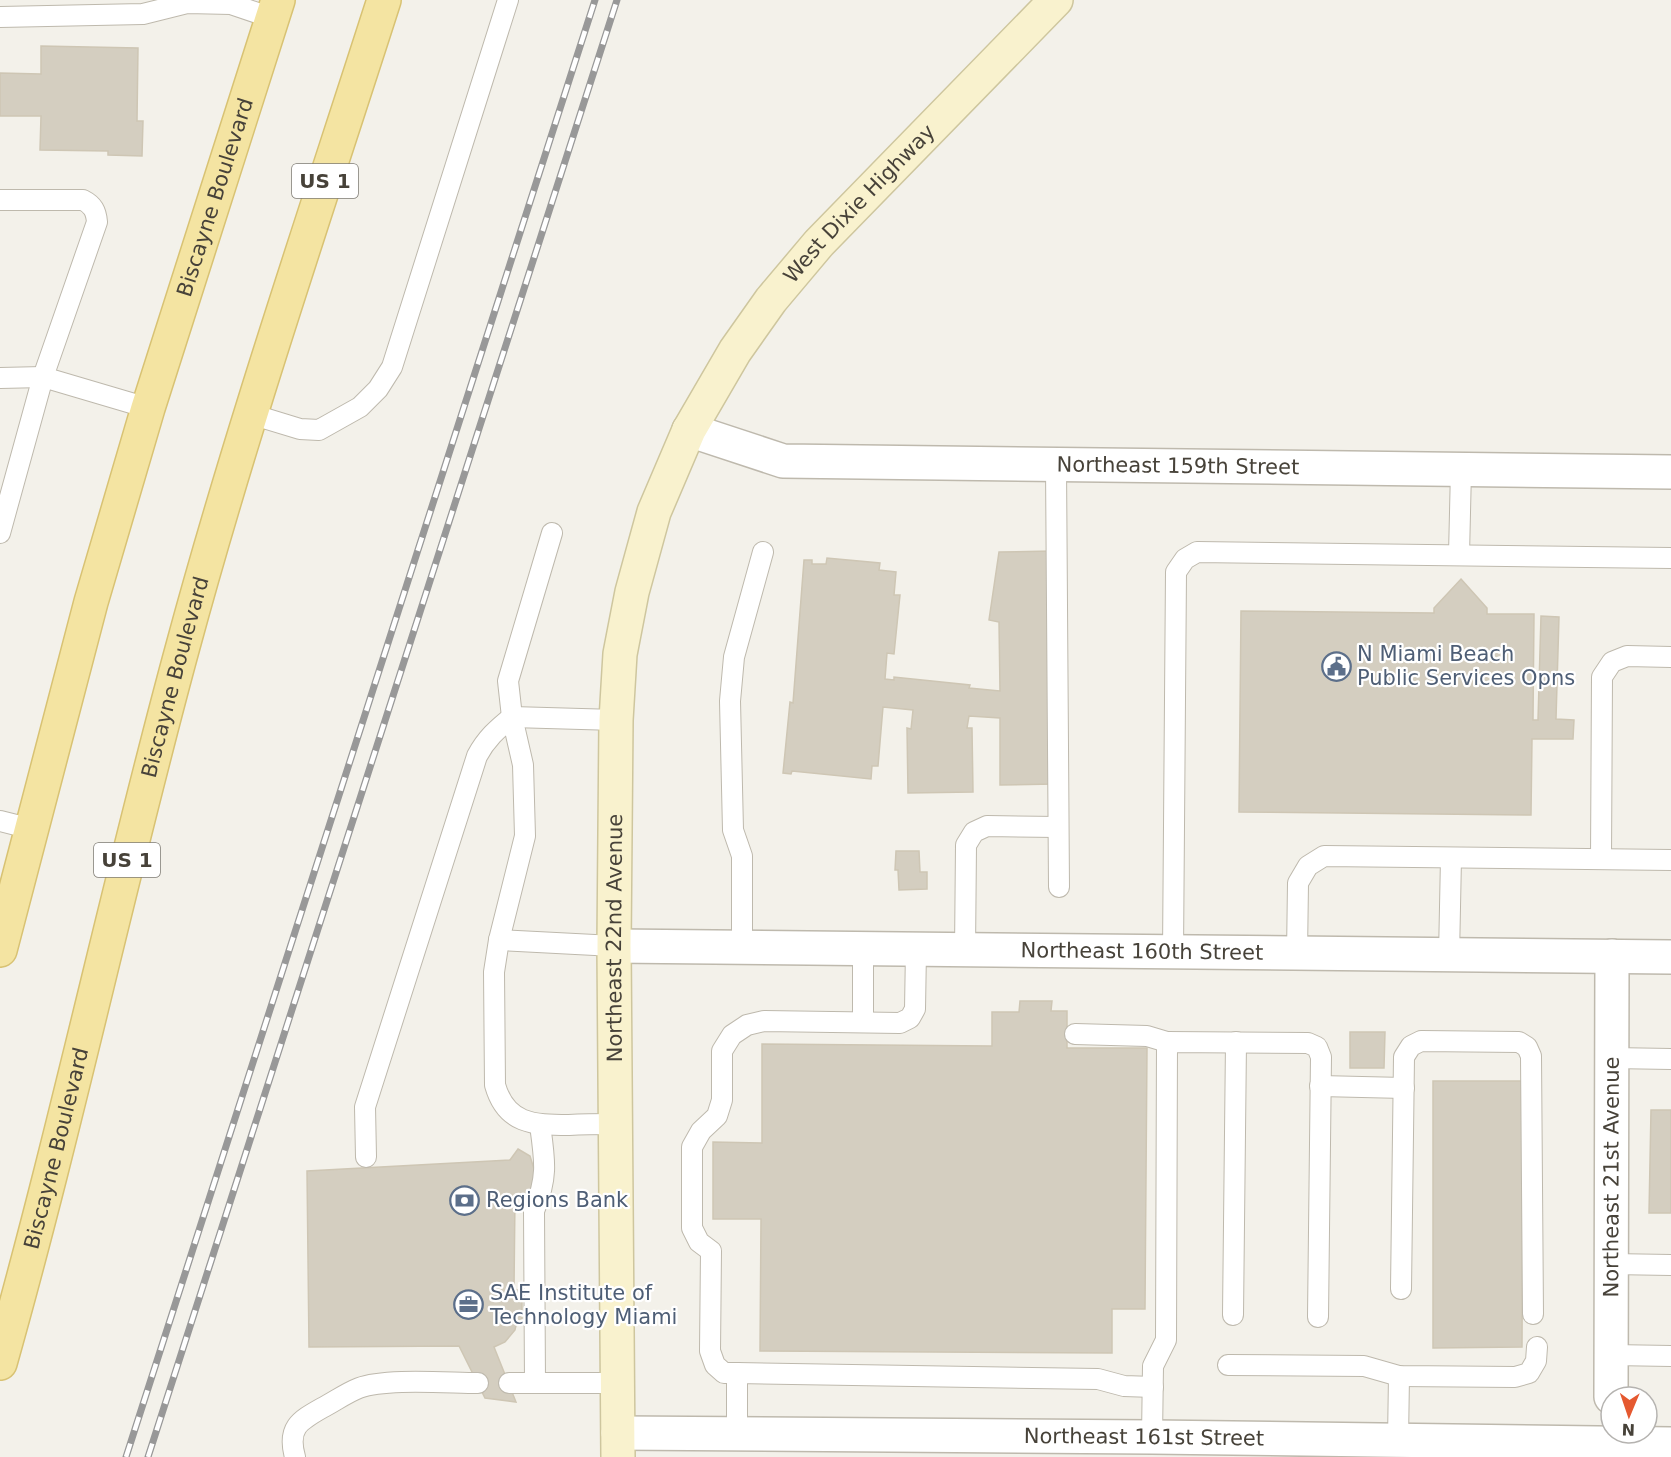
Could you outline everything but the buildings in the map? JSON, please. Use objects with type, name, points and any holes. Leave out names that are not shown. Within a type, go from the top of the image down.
[{"type":"main road","name":"Biscayne Boulevard","points":[[0,1362],[34,1237],[147,780],[184,642],[251,414],[384,0]]},
{"type":"main road","name":"West Dixie Highway","points":[[689,430],[735,351],[771,300],[805,260],[1056,0]]},
{"type":"main road","name":"Biscayne Boulevard","points":[[0,950],[91,602],[147,408],[275,9]]},
{"type":"main road","name":"Northeast 22nd Avenue","points":[[618,1445],[614,946],[615,720],[620,654],[632,592],[654,512],[689,430]]},
{"type":"main road","points":[[0,1353],[0,1362]]},
{"type":"street","name":"Northeast 159th Street","points":[[689,430],[783,461],[1671,472]]},
{"type":"street","name":"Northeast 160th Street","points":[[614,946],[1671,957]]},
{"type":"street","name":"Northeast 21st Avenue","points":[[1611,1385],[1612,956]]},
{"type":"street","name":"Northeast 161st Street","points":[[618,1445],[736,1434],[1073,1447],[1152,1437],[1204,1447],[1398,1440],[1605,1450],[1671,1444]]},
{"type":"lane","points":[[251,414],[300,429],[319,430],[360,407],[378,389],[392,367],[508,0]]},
{"type":"lane","points":[[0,17],[143,14],[187,3],[231,4],[275,9]]},
{"type":"lane","points":[[0,201],[83,200],[91,204],[96,213],[97,222],[43,377],[0,533]]},
{"type":"lane","points":[[0,378],[43,377],[147,408]]},
{"type":"lane","points":[[1056,465],[1059,887]]},
{"type":"lane","points":[[1459,555],[1461,470]]},
{"type":"lane","points":[[552,533],[508,681],[512,717],[523,765],[525,836],[499,940],[494,972],[495,1085],[499,1100],[508,1112],[523,1121],[540,1125],[616,1124]]},
{"type":"lane","points":[[742,948],[742,856],[733,830],[730,701],[734,657],[763,552]]},
{"type":"lane","points":[[1173,953],[1176,572],[1185,559],[1197,552],[1671,558]]},
{"type":"lane","points":[[1601,859],[1602,677],[1612,662],[1627,656],[1671,657]]},
{"type":"lane","points":[[366,1157],[365,1107],[477,756],[492,734],[512,717],[615,720]]},
{"type":"lane","points":[[0,821],[32,829]]},
{"type":"lane","points":[[965,951],[966,845],[974,832],[987,826],[1058,827]]},
{"type":"lane","points":[[1298,954],[1298,883],[1308,866],[1324,856],[1671,860]]},
{"type":"lane","points":[[1449,956],[1451,858]]},
{"type":"lane","points":[[499,940],[614,946]]},
{"type":"lane","points":[[862,1022],[863,948]]},
{"type":"lane","points":[[916,950],[915,1009],[910,1018],[900,1023],[765,1021],[747,1025],[732,1035],[722,1051],[722,1100],[717,1116],[701,1131],[692,1147],[692,1228],[699,1242],[711,1251],[710,1351],[715,1365],[724,1373],[1098,1378],[1124,1386],[1153,1387]]},
{"type":"lane","points":[[1075,1034],[1147,1036],[1167,1042],[1308,1043],[1317,1047],[1321,1057],[1318,1317]]},
{"type":"lane","points":[[1401,1289],[1404,1057],[1411,1046],[1421,1041],[1519,1042],[1527,1047],[1531,1056],[1533,1314]]},
{"type":"lane","points":[[1152,1437],[1153,1366],[1166,1340],[1167,1042]]},
{"type":"lane","points":[[1233,1315],[1236,1042]]},
{"type":"lane","points":[[1612,1058],[1671,1059]]},
{"type":"lane","points":[[1320,1086],[1404,1088]]},
{"type":"lane","points":[[535,1383],[534,1211],[542,1192],[546,1171],[540,1125]]},
{"type":"lane","points":[[1611,1264],[1671,1265]]},
{"type":"lane","points":[[1228,1365],[1364,1366],[1399,1376],[1515,1377],[1529,1373],[1536,1361],[1537,1347]]},
{"type":"lane","points":[[1612,1355],[1671,1356]]},
{"type":"lane","points":[[736,1434],[737,1373]]},
{"type":"lane","points":[[1398,1440],[1399,1376]]},
{"type":"lane","points":[[295,1457],[292,1446],[293,1431],[303,1419],[359,1388],[387,1383],[478,1383]]},
{"type":"lane","points":[[509,1383],[618,1383]]},
{"type":"railway","points":[[126,1457],[595,0]]},
{"type":"railway","points":[[148,1457],[617,0]]},
{"type":"place","name":"N Miami Beach Public Services Opns","points":[[1336,666]]},
{"type":"place","name":"Regions Bank","points":[[465,1200]]},
{"type":"place","name":"SAE Institute of Technology Miami","points":[[469,1305]]}]
